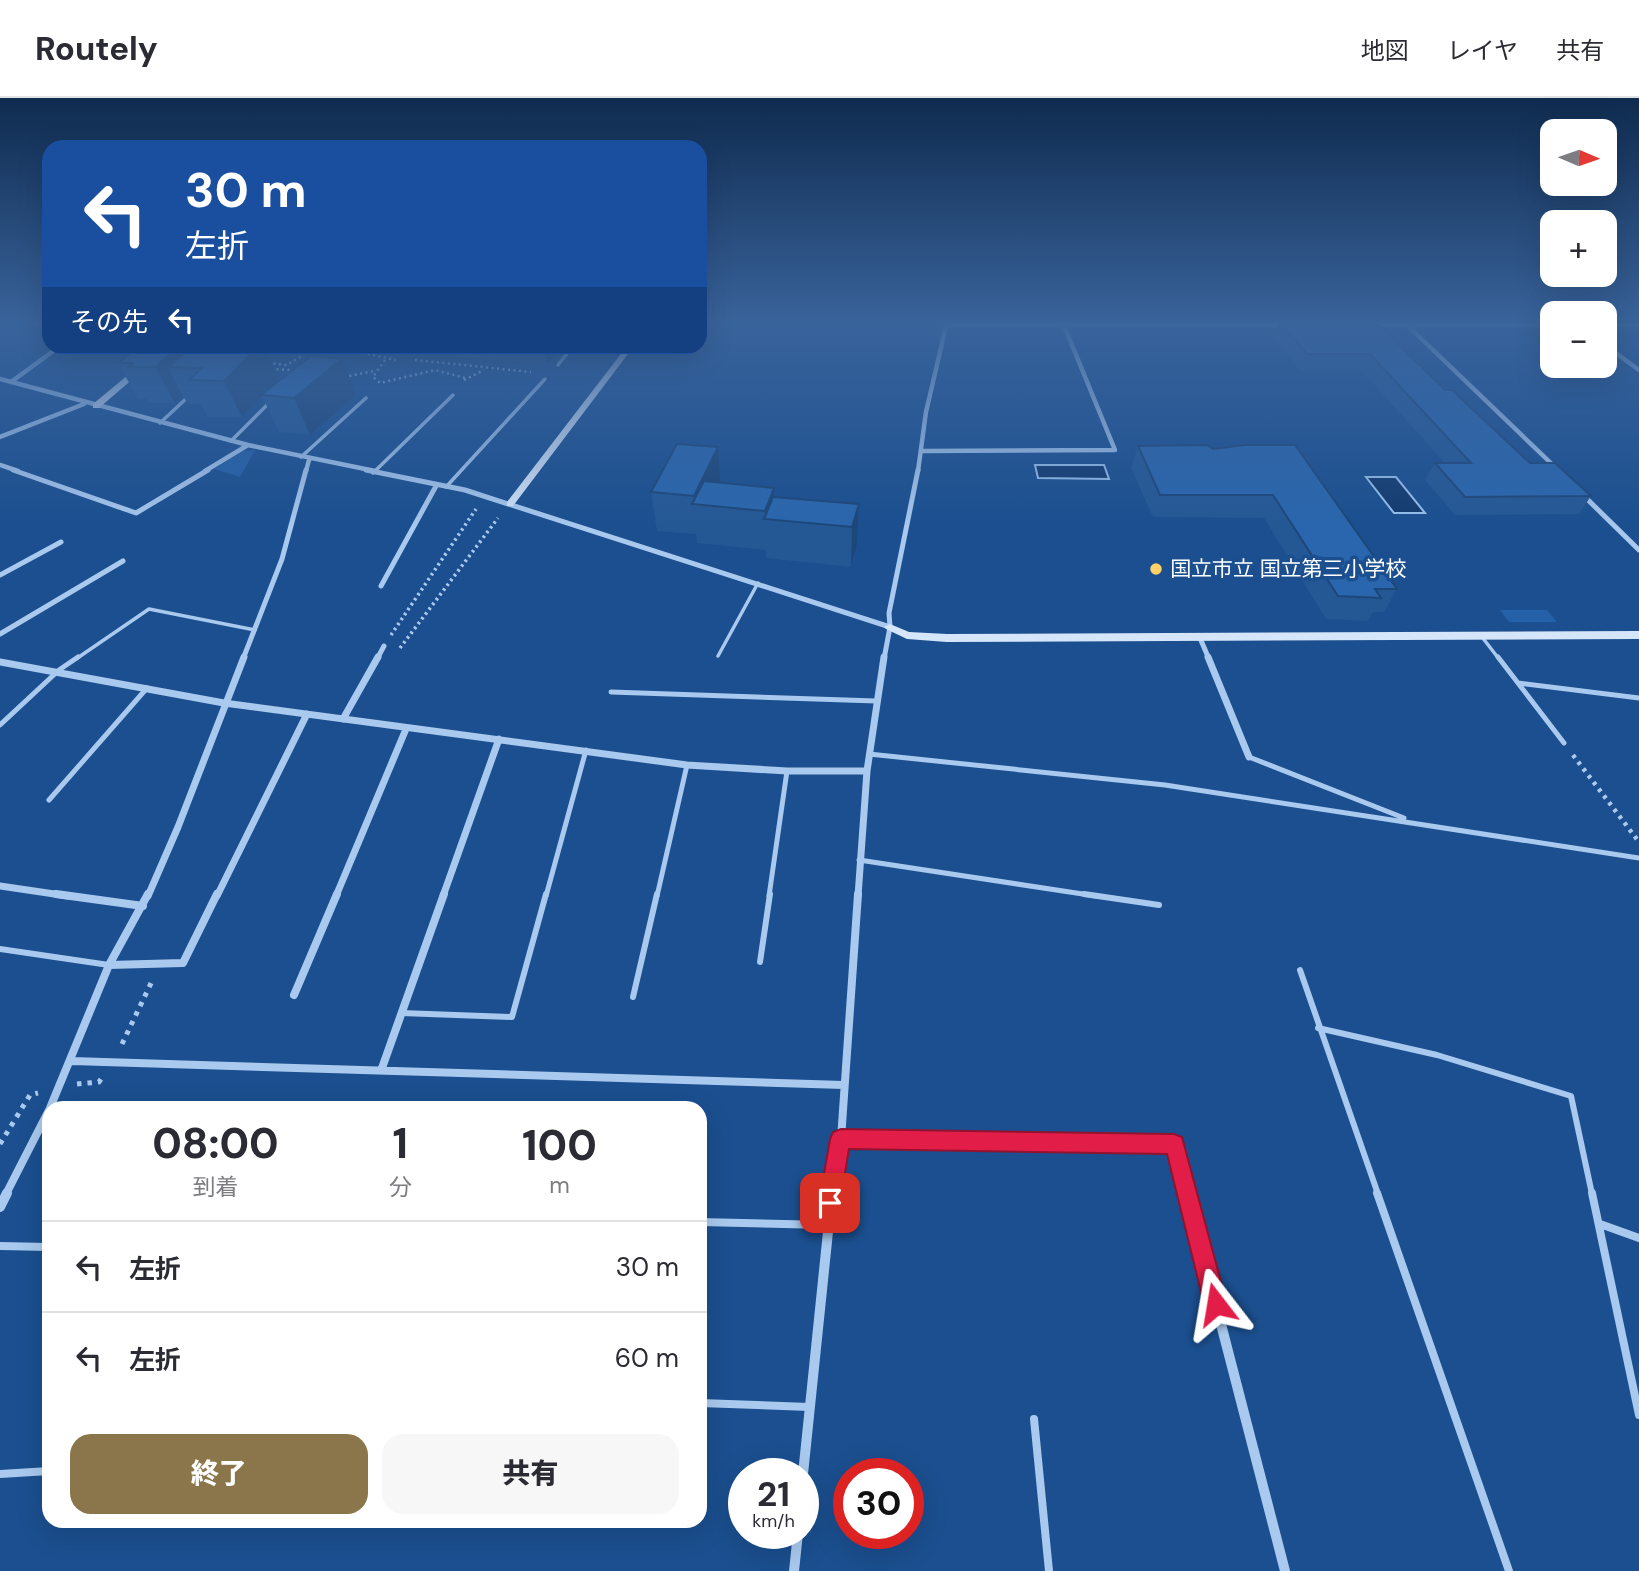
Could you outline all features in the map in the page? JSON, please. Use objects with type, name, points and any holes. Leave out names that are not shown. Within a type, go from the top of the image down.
[{"type":"street","points":[[40,391],[300,458],[446,487],[510,504],[758,583],[907,635],[947,638],[1639,635]]},
{"type":"street","points":[[96,406],[114,391]]},
{"type":"street","points":[[510,504],[597,391]]},
{"type":"street","points":[[804,1458],[826,1225],[841,1139],[859,860],[869,754],[890,627],[889,613],[931,391]]},
{"type":"street","points":[[921,451],[1115,450],[1091,391]]},
{"type":"street","points":[[1475,391],[1565,477]]},
{"type":"street","points":[[0,436],[85,403]]},
{"type":"street","points":[[0,465],[136,513],[248,445]]},
{"type":"street","points":[[54,1101],[109,965],[144,906],[178,827],[282,559],[309,460]]},
{"type":"street","points":[[381,586],[436,485]]},
{"type":"street","points":[[1574,486],[1639,550]]},
{"type":"street","points":[[0,575],[61,542]]},
{"type":"street","points":[[0,634],[123,561]]},
{"type":"street","points":[[1200,638],[1249,757]]},
{"type":"street","points":[[343,719],[382,649]]},
{"type":"street","points":[[0,662],[59,670],[224,703],[687,765],[787,771],[867,771]]},
{"type":"street","points":[[109,965],[183,963],[307,714]]},
{"type":"street","points":[[294,995],[406,729]]},
{"type":"street","points":[[382,1068],[499,739]]},
{"type":"street","points":[[0,886],[144,906]]},
{"type":"street","points":[[72,1061],[382,1068],[604,1079],[844,1085]]},
{"type":"street","points":[[0,1207],[42,1125]]},
{"type":"street","points":[[841,1139],[1174,1144],[1285,1571]]},
{"type":"street","points":[[794,1571],[796,1549]]},
{"type":"lane","points":[[160,423],[194,391]]},
{"type":"lane","points":[[446,487],[534,391]]},
{"type":"lane","points":[[231,441],[281,392]]},
{"type":"lane","points":[[373,472],[453,396]]},
{"type":"lane","points":[[300,458],[366,398]]},
{"type":"lane","points":[[718,656],[758,583]]},
{"type":"lane","points":[[0,725],[59,670],[149,609],[255,630]]},
{"type":"lane","points":[[1482,637],[1563,743]]},
{"type":"lane","points":[[1518,683],[1639,698]]},
{"type":"lane","points":[[50,800],[147,688]]},
{"type":"lane","points":[[611,692],[876,701]]},
{"type":"lane","points":[[401,1013],[512,1017],[586,750]]},
{"type":"lane","points":[[869,754],[1165,785],[1639,858]]},
{"type":"lane","points":[[1249,757],[1414,822]]},
{"type":"lane","points":[[633,997],[687,765]]},
{"type":"lane","points":[[760,962],[787,771]]},
{"type":"lane","points":[[859,860],[1159,905]]},
{"type":"lane","points":[[0,949],[109,965]]},
{"type":"lane","points":[[1300,970],[1509,1571]]},
{"type":"lane","points":[[1318,1028],[1437,1055],[1571,1096],[1639,1415]]},
{"type":"lane","points":[[707,1222],[826,1225]]},
{"type":"lane","points":[[1600,1224],[1639,1238]]},
{"type":"lane","points":[[0,1246],[42,1247]]},
{"type":"lane","points":[[707,1403],[809,1407]]},
{"type":"lane","points":[[1034,1419],[1049,1571]]},
{"type":"lane","points":[[0,1474],[42,1471]]},
{"type":"path","points":[[453,396],[457,391]]},
{"type":"path","points":[[481,502],[382,649],[397,653],[500,515]]},
{"type":"path","points":[[1563,743],[1639,842]]},
{"type":"shaded area","points":[[255,450],[240,477],[214,469],[243,451]]},
{"type":"shaded area","points":[[1035,465],[1104,465],[1109,479],[1038,478]]},
{"type":"shaded area","points":[[1366,477],[1396,477],[1425,513],[1394,513]]},
{"type":"shaded area","points":[[1500,610],[1547,610],[1557,622],[1509,622]]},
{"type":"building","points":[[266,391],[303,391],[294,398],[261,395]]},
{"type":"building","points":[[1404,391],[1453,391],[1530,463],[1555,463],[1591,496],[1465,497],[1435,463],[1471,463]]},
{"type":"building","points":[[677,444],[718,447],[694,496],[651,492]]},
{"type":"building","points":[[1207,445],[1213,449],[1244,445],[1295,445],[1397,589],[1375,589],[1381,598],[1338,596],[1273,495],[1160,495],[1138,446]]},
{"type":"building","points":[[704,481],[774,488],[765,511],[692,504]]},
{"type":"building","points":[[773,497],[859,504],[852,527],[764,519]]},
{"type":"place","name":"国立市立 国立第三小学校","points":[[1156,569]]},
{"type":"route","points":[[830,1203],[841,1139],[1174,1144],[1216,1304]]}]
